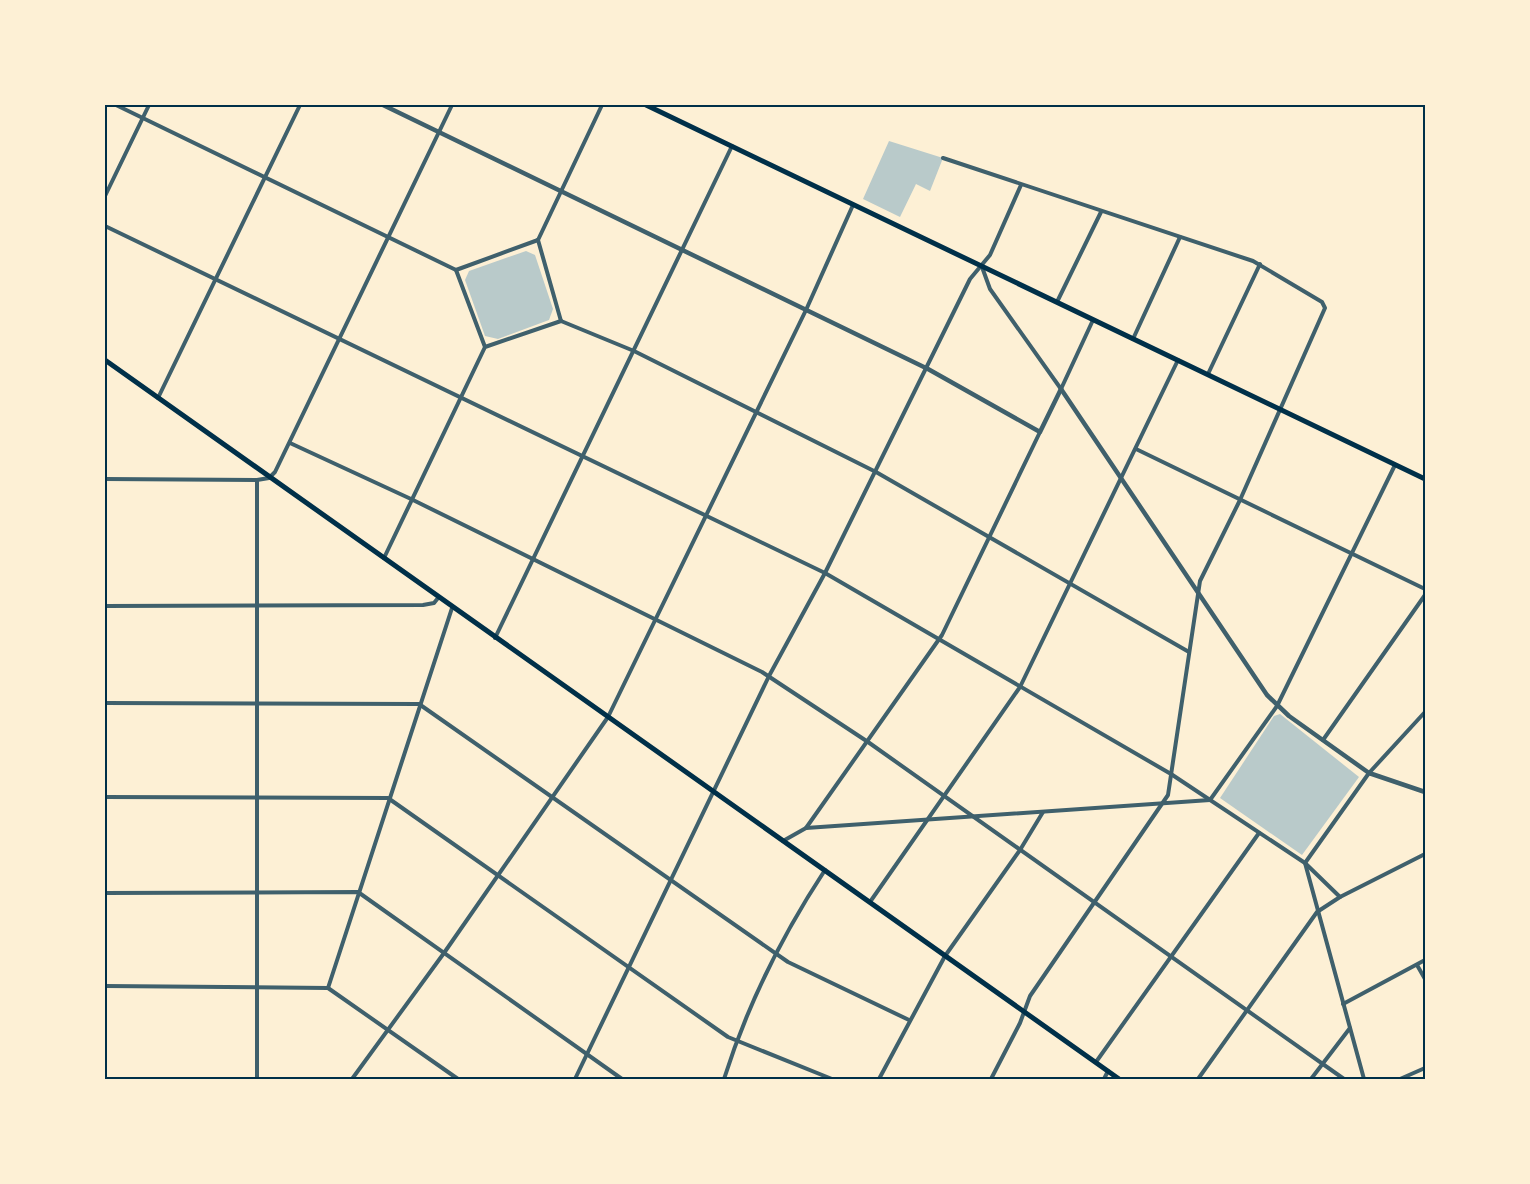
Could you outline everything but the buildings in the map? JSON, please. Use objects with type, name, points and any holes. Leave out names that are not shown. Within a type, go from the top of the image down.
[{"type":"main road","points":[[646,105],[1425,479]]},
{"type":"main road","points":[[105,360],[1119,1079]]},
{"type":"street","points":[[116,105],[456,270],[485,347]]},
{"type":"street","points":[[105,196],[149,105]]},
{"type":"street","points":[[158,399],[300,105]]},
{"type":"street","points":[[382,105],[928,369],[1040,432]]},
{"type":"street","points":[[105,479],[257,480],[269,478],[275,472],[452,105]]},
{"type":"street","points":[[561,321],[538,240],[602,105]]},
{"type":"street","points":[[495,638],[732,147]]},
{"type":"street","points":[[944,158],[1260,264],[1322,302],[1324,308],[1281,410],[1197,590],[1171,774],[1164,802],[1030,996],[1020,1023],[991,1079]]},
{"type":"street","points":[[575,1079],[769,676],[825,573],[928,369],[970,279],[990,255],[1021,185]]},
{"type":"street","points":[[352,1079],[444,953],[608,717],[806,310],[853,205]]},
{"type":"street","points":[[1057,303],[1101,212]]},
{"type":"street","points":[[105,226],[582,458],[825,573],[1171,774],[1305,863],[1340,897]]},
{"type":"street","points":[[1133,339],[1180,237]]},
{"type":"street","points":[[456,270],[538,240]]},
{"type":"street","points":[[1208,374],[1260,264]]},
{"type":"street","points":[[982,266],[990,289],[1267,695],[1277,706],[1369,773],[1425,792]]},
{"type":"street","points":[[806,828],[938,640],[1093,320]]},
{"type":"street","points":[[384,559],[485,347],[561,321],[634,351],[876,472],[1189,652]]},
{"type":"street","points":[[870,902],[1020,687],[1178,360]]},
{"type":"street","points":[[290,443],[534,559],[769,676],[946,796],[1344,1079]]},
{"type":"street","points":[[1136,449],[1425,589]]},
{"type":"street","points":[[1210,800],[1277,706],[1395,465]]},
{"type":"street","points":[[256,1079],[257,480]]},
{"type":"street","points":[[1323,740],[1425,595]]},
{"type":"street","points":[[105,606],[423,605],[434,603],[438,598]]},
{"type":"street","points":[[328,988],[388,798],[452,608]]},
{"type":"street","points":[[105,703],[419,704],[554,796],[777,954],[798,967],[909,1020]]},
{"type":"street","points":[[1364,1079],[1305,863],[1369,773],[1425,712]]},
{"type":"street","points":[[105,797],[388,798],[736,1041],[832,1079]]},
{"type":"street","points":[[782,841],[806,828],[1210,800]]},
{"type":"street","points":[[879,1079],[945,956],[1020,850],[1043,812]]},
{"type":"street","points":[[1096,1062],[1259,833]]},
{"type":"street","points":[[1198,1079],[1317,912],[1340,897],[1425,854]]},
{"type":"street","points":[[724,1079],[736,1041],[777,954],[825,870]]},
{"type":"street","points":[[105,893],[358,892],[622,1079]]},
{"type":"street","points":[[1343,1004],[1425,960]]},
{"type":"street","points":[[1417,964],[1425,979]]},
{"type":"street","points":[[105,986],[328,988],[459,1079]]},
{"type":"street","points":[[1311,1079],[1350,1028]]},
{"type":"street","points":[[1400,1079],[1425,1068]]},
{"type":"street","points":[[1104,1079],[1108,1071]]},
{"type":"shaded area","points":[[889,141],[943,158],[930,191],[916,184],[900,217],[863,199]]},
{"type":"shaded area","points":[[526,251],[535,255],[553,309],[549,320],[498,339],[485,336],[465,280],[469,271]]},
{"type":"shaded area","points":[[1280,714],[1359,777],[1302,855],[1220,798],[1274,716]]}]
